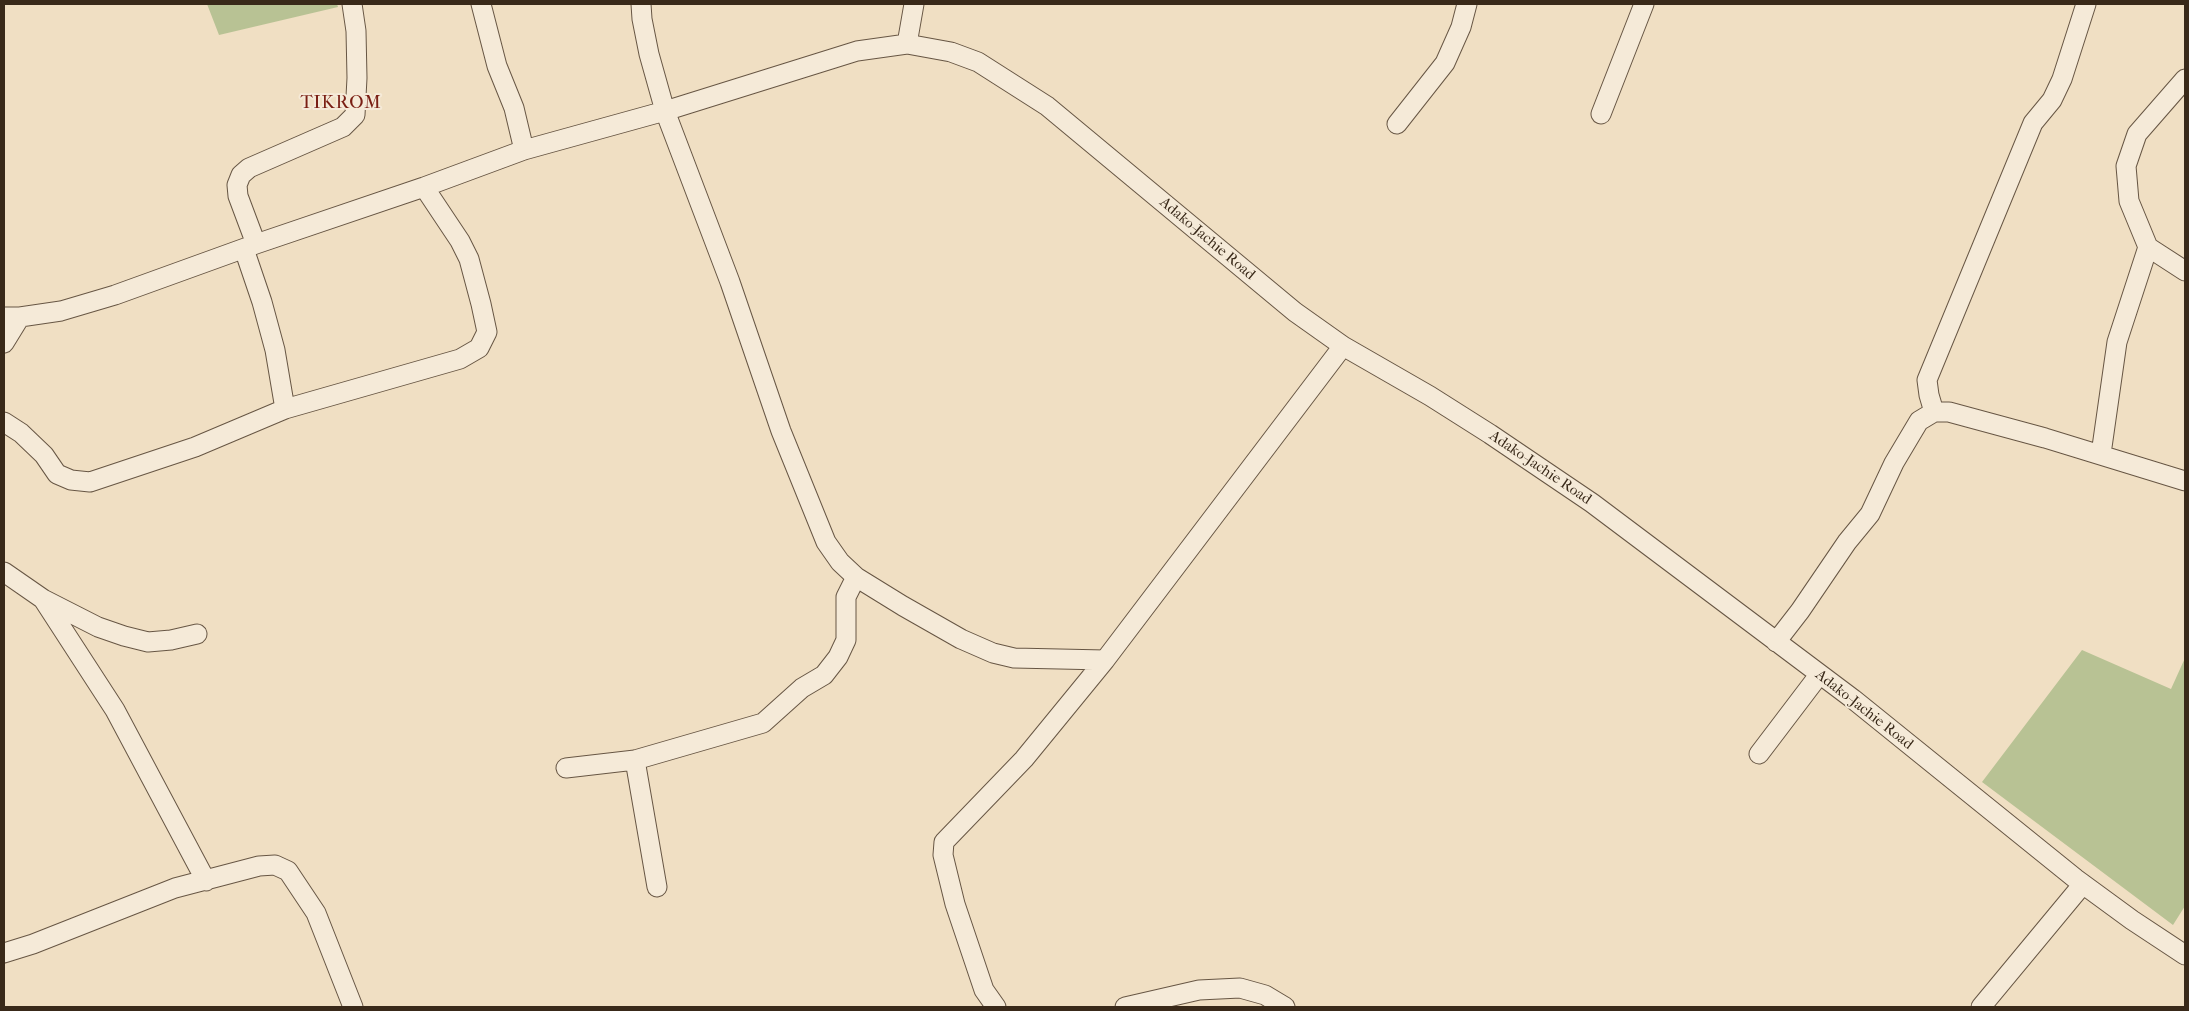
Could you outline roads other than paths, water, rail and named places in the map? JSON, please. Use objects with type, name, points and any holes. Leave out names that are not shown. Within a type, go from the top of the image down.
[{"type":"street","points":[[285,409],[275,350],[262,302],[237,185],[241,175],[249,168],[343,127],[355,115],[357,78],[356,31],[352,4]]},
{"type":"street","points":[[481,4],[498,66],[514,108],[524,150]]},
{"type":"street","points":[[641,4],[649,54],[665,111],[730,282],[781,431],[826,542],[840,562],[856,577],[961,639],[993,653],[1014,658],[1105,660]]},
{"type":"street","points":[[907,44],[914,4]]},
{"type":"street","points":[[1397,124],[1445,63],[1461,27],[1467,4]]},
{"type":"street","points":[[1601,114],[1644,4]]},
{"type":"street","points":[[1934,412],[1927,380],[2033,123],[2052,100],[2062,80],[2086,4]]},
{"type":"street","name":"Adako-Jachie Road","points":[[12,317],[61,311],[115,295],[524,150],[665,111],[857,51],[907,44],[951,52],[978,62],[1047,106],[1295,312],[1343,346],[1430,396],[1592,503],[1853,699],[2083,884],[2185,955]]},
{"type":"street","points":[[2185,79],[2137,134],[2126,166],[2129,201],[2148,247],[2185,271]]},
{"type":"street","points":[[4,422],[21,433],[44,455],[57,474],[71,480],[90,482],[195,447],[285,409],[460,359],[479,348],[487,332],[469,259],[460,241],[424,187]]},
{"type":"street","points":[[2101,454],[2117,342],[2148,247]]},
{"type":"street","points":[[4,342],[12,317]]},
{"type":"street","points":[[996,1007],[984,990],[955,904],[943,856],[944,842],[1024,760],[1105,660],[1343,346]]},
{"type":"street","points":[[1776,642],[1800,611],[1847,542],[1870,514],[1894,463],[1918,421],[1934,412],[1949,412],[2101,454],[2185,481]]},
{"type":"street","points":[[4,572],[43,599],[98,627],[124,636],[148,642],[171,640],[197,634]]},
{"type":"street","points":[[566,768],[635,760],[763,723],[802,688],[824,675],[838,658],[846,640],[846,597],[856,577]]},
{"type":"street","points":[[43,599],[115,710],[206,881]]},
{"type":"street","points":[[1759,754],[1819,675]]},
{"type":"street","points":[[635,760],[657,887]]},
{"type":"street","points":[[4,953],[33,944],[175,888],[259,866],[275,865],[288,871],[316,913],[353,1007]]},
{"type":"street","points":[[1981,1007],[2083,884]]},
{"type":"street","points":[[1125,1007],[1199,990],[1240,988],[1265,995],[1285,1007]]},
{"type":"district","name":"TIKROM","points":[[341,104]]}]
